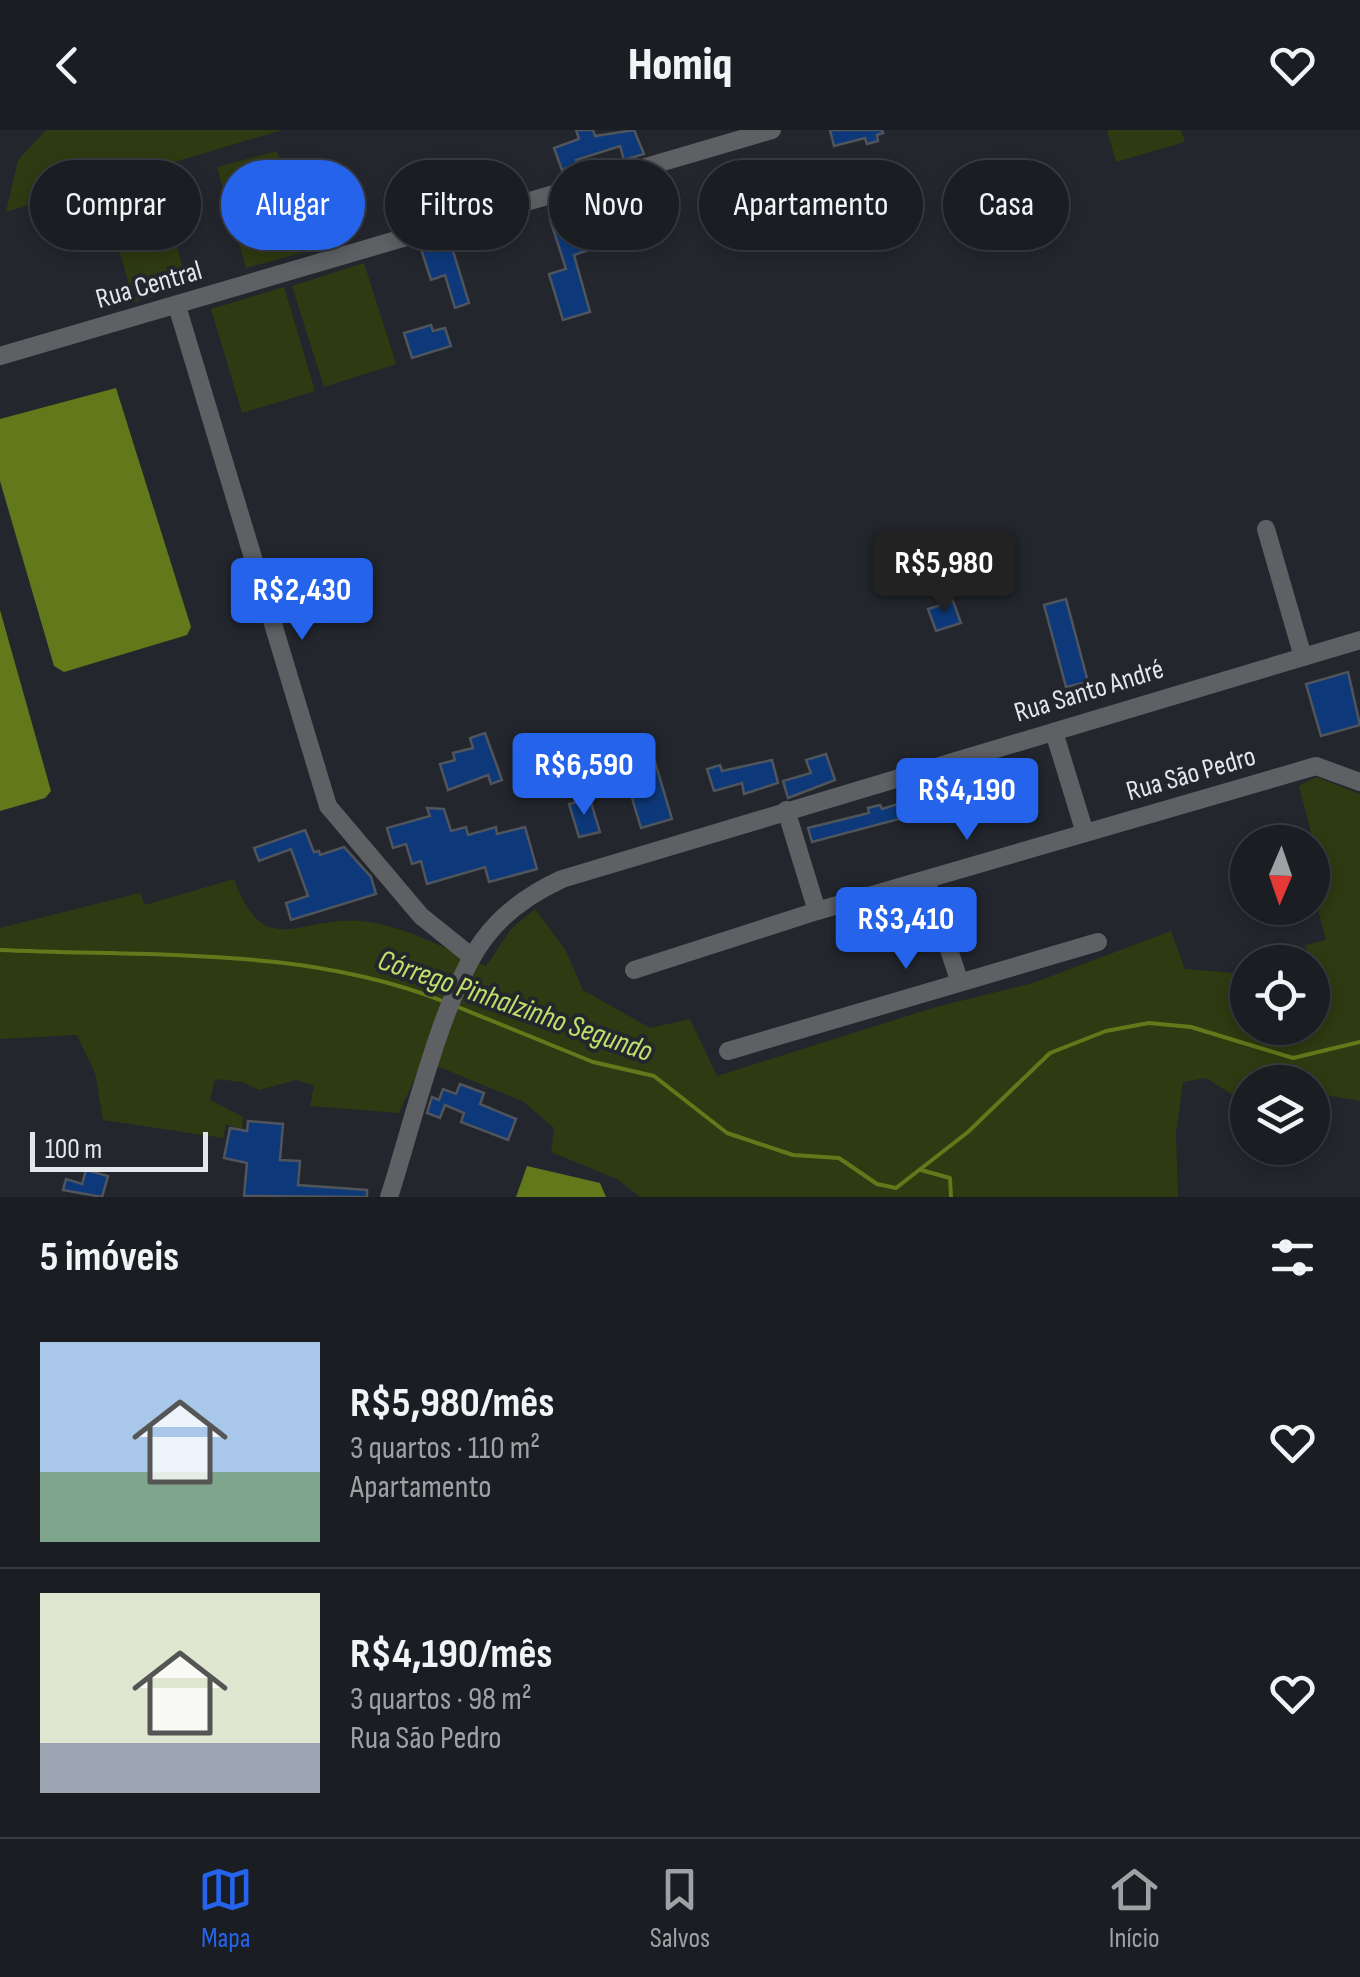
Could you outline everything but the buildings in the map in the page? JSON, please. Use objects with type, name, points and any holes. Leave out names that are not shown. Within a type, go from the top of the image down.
[{"type":"street","name":"Rua Central","points":[[674,160],[772,130]]},
{"type":"street","name":"Rua Central","points":[[0,356],[549,198]]},
{"type":"street","points":[[177,306],[328,806],[431,926],[472,957]]},
{"type":"street","points":[[1266,529],[1303,657]]},
{"type":"street","points":[[1352,643],[1360,656]]},
{"type":"street","name":"Rua Santo André","points":[[389,1197],[446,1022],[472,957],[517,905],[562,879],[1352,643]]},
{"type":"street","points":[[1054,732],[1085,834]]},
{"type":"street","name":"Rua São Pedro","points":[[634,970],[818,911],[1316,766],[1336,770],[1360,782]]},
{"type":"street","points":[[786,810],[818,911]]},
{"type":"street","points":[[926,880],[960,980]]},
{"type":"street","points":[[728,1052],[1098,942]]},
{"type":"shaded area","points":[[46,130],[282,130],[181,160],[30,160],[30,205],[6,212],[18,160]]},
{"type":"shaded area","points":[[1107,130],[1181,130],[1185,142],[1116,162]]},
{"type":"shaded area","points":[[277,151],[279,160],[243,160]]},
{"type":"shaded area","points":[[119,250],[178,250],[188,286],[134,302]]},
{"type":"shaded area","points":[[241,250],[304,250],[305,252],[246,268]]},
{"type":"shaded area","points":[[364,263],[396,364],[324,387],[292,286]]},
{"type":"shaded area","points":[[284,287],[315,391],[242,413],[211,309]]},
{"type":"shaded area","points":[[116,388],[191,627],[187,635],[64,672],[54,666],[0,481],[0,419]]},
{"type":"shaded area","points":[[0,610],[51,791],[45,798],[0,811]]},
{"type":"shaded area","points":[[1316,777],[1360,794],[1360,1101],[1330,1096],[1330,1065],[1230,1065],[1230,1093],[1206,1078],[1183,1082],[1176,1133],[1178,1197],[640,1197],[617,1179],[551,1152],[554,1128],[524,1102],[423,1060],[399,1113],[310,1106],[314,1085],[296,1080],[259,1090],[243,1082],[215,1079],[210,1100],[243,1117],[242,1130],[226,1124],[223,1138],[103,1120],[95,1073],[77,1035],[0,1039],[0,928],[140,893],[145,905],[234,879],[246,905],[271,928],[339,921],[377,923],[486,966],[512,928],[535,909],[565,949],[583,990],[650,1028],[690,1019],[717,1076],[936,1007],[1033,983],[1171,931],[1185,969],[1230,973],[1230,1045],[1330,1045],[1330,945],[1305,945],[1326,940],[1322,925],[1330,925],[1330,825],[1309,825],[1299,786]]},
{"type":"shaded area","points":[[527,1166],[600,1183],[606,1197],[516,1197]]},
{"type":"waterway","name":"Córrego Pinhalzinho Segundo","points":[[0,950],[282,963],[392,984],[445,1002]]},
{"type":"waterway","name":"Córrego Pinhalzinho Segundo","points":[[458,1007],[593,1062],[654,1076],[727,1133],[793,1155],[839,1158],[877,1184],[896,1188],[968,1132],[1050,1053],[1106,1031],[1149,1023],[1191,1027],[1293,1058],[1360,1042]]},
{"type":"waterway","points":[[921,1170],[950,1178],[951,1197]]}]
